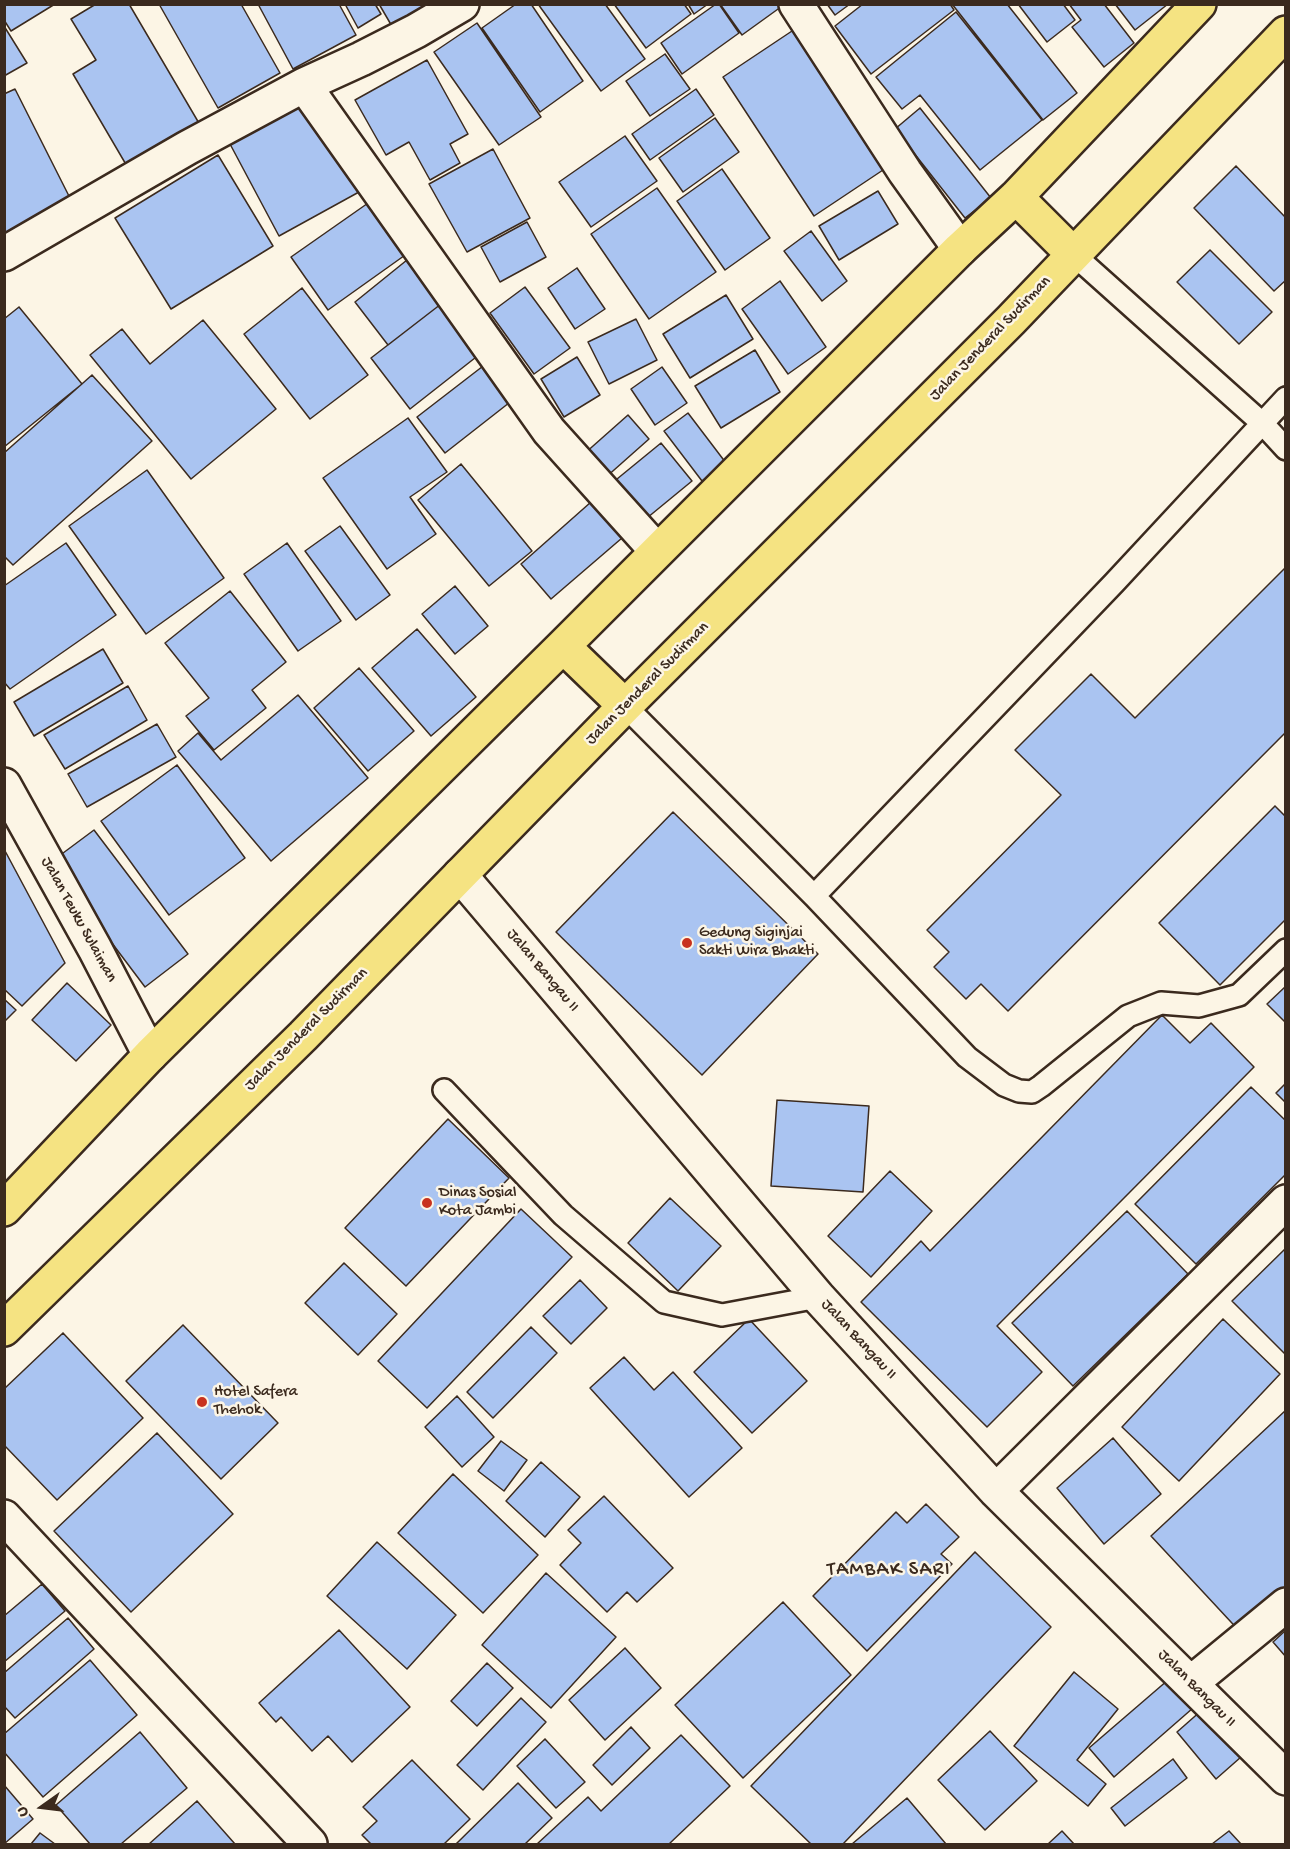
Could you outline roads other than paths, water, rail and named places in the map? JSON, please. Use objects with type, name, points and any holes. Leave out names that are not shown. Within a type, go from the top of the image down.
[{"type":"highway","points":[[4,1209],[150,1055],[960,249],[1016,197],[1199,4]]},
{"type":"highway","name":"Jalan Jenderal Sudirman","points":[[4,1329],[303,1036],[625,706],[1011,320],[1286,33]]},
{"type":"highway","points":[[1016,197],[1073,254]]},
{"type":"highway","points":[[563,646],[625,706]]},
{"type":"street","points":[[4,254],[187,148],[304,86],[370,55],[462,4]]},
{"type":"street","points":[[796,4],[905,172],[960,249]]},
{"type":"street","points":[[304,86],[549,431],[657,551]]},
{"type":"street","name":"Jalan Teuku Sulaiman","points":[[4,785],[95,949],[150,1055]]},
{"type":"street","name":"Jalan Bangau II","points":[[460,875],[818,1297],[996,1491],[1286,1778]]},
{"type":"street","points":[[996,1491],[1286,1202]]},
{"type":"street","points":[[4,1516],[310,1845]]},
{"type":"street","points":[[1191,1683],[1286,1605]]},
{"type":"lane","points":[[1073,254],[1263,424],[1286,449]]},
{"type":"lane","points":[[814,896],[1122,575],[1286,398]]},
{"type":"lane","points":[[625,706],[814,896],[967,1057],[1004,1085],[1019,1091],[1032,1092],[1041,1086],[1128,1016],[1161,1003],[1199,1006],[1239,995],[1286,950]]},
{"type":"lane","points":[[444,1090],[563,1215],[664,1302],[722,1315],[818,1297]]},
{"type":"place","name":"Gedung Siginjai Sakti Wira Bhakti","points":[[687,943]]},
{"type":"place","name":"Dinas Sosial Kota Jambi","points":[[427,1203]]},
{"type":"place","name":"Hotel Safera Thehok","points":[[202,1402]]},
{"type":"district","name":"TAMBAK SARI","points":[[889,1571]]}]
